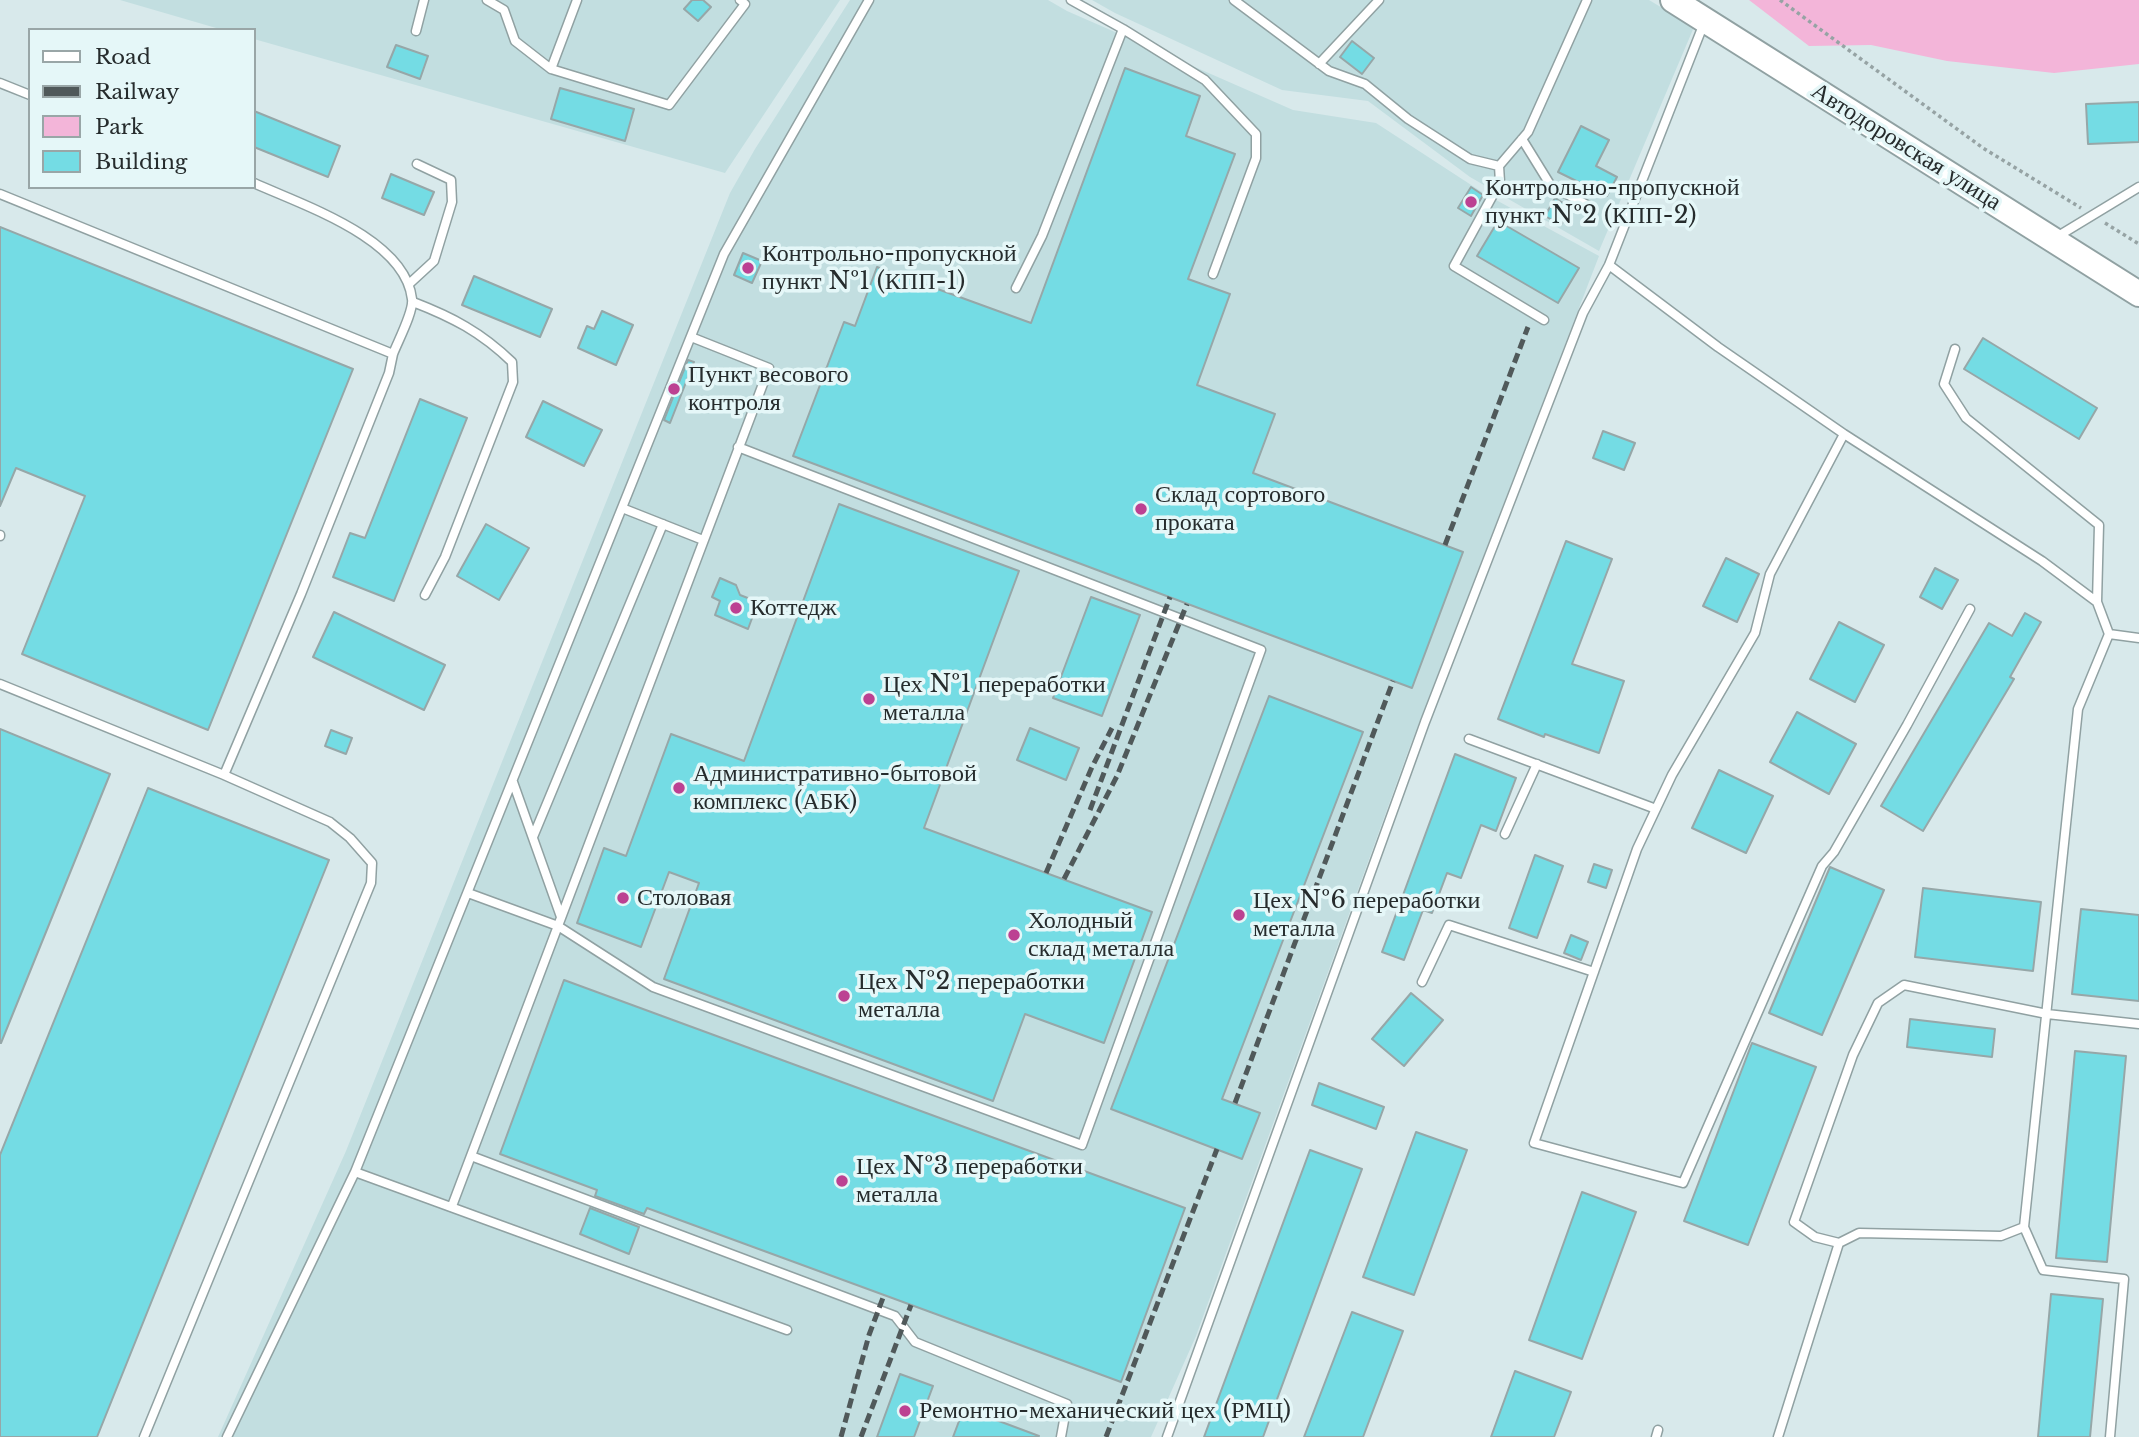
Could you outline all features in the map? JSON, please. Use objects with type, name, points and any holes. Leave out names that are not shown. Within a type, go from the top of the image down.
[{"type":"main road","name":"Автодоровская улица","points":[[1673,0],[2139,293]]},
{"type":"lane","points":[[416,32],[424,0]]},
{"type":"lane","points":[[487,0],[504,10],[515,41],[551,69],[669,105],[745,4],[740,0]]},
{"type":"lane","points":[[551,69],[577,0]]},
{"type":"lane","points":[[227,1437],[355,1172],[724,254],[869,0]]},
{"type":"lane","points":[[1071,0],[1205,80],[1256,135],[1256,158],[1213,274]]},
{"type":"lane","points":[[1234,0],[1329,71],[1365,84],[1408,119],[1470,159],[1499,166]]},
{"type":"lane","points":[[1319,64],[1379,0]]},
{"type":"lane","points":[[1544,320],[1454,266],[1500,181],[1499,166],[1528,132],[1587,0]]},
{"type":"lane","points":[[1167,1437],[1425,722],[1583,313],[1609,265],[1705,20]]},
{"type":"lane","points":[[1016,288],[1042,236],[1123,29]]},
{"type":"lane","points":[[0,83],[28,93]]},
{"type":"lane","points":[[1522,139],[1551,186],[1591,208]]},
{"type":"lane","points":[[409,284],[434,261],[452,202],[451,180],[418,164]]},
{"type":"lane","points":[[224,775],[302,594],[389,373],[393,354],[413,302],[409,284],[384,250],[349,228],[256,184]]},
{"type":"lane","points":[[2054,239],[2139,187]]},
{"type":"lane","points":[[0,194],[393,354]]},
{"type":"lane","points":[[1609,265],[1718,348],[1843,434],[2042,561],[2096,602]]},
{"type":"lane","points":[[413,302],[454,318],[493,343],[512,362],[513,382],[445,557],[425,595]]},
{"type":"lane","points":[[452,1206],[769,368],[691,337]]},
{"type":"lane","points":[[1955,349],[1944,384],[1966,418],[2099,525],[2096,602],[2109,634],[2078,709],[2024,1227],[2043,1270],[2124,1279],[2110,1437]]},
{"type":"lane","points":[[1843,434],[1770,574],[1755,633],[1672,775],[1637,849],[1534,1143],[1683,1183],[1822,866],[1834,852],[1970,609]]},
{"type":"lane","points":[[468,893],[559,921],[653,987],[1083,1145],[1261,650],[738,447]]},
{"type":"lane","points":[[622,508],[704,540]]},
{"type":"lane","points":[[533,837],[663,524]]},
{"type":"lane","points":[[2109,634],[2139,638]]},
{"type":"lane","points":[[0,684],[330,821],[373,863],[371,883],[144,1437]]},
{"type":"lane","points":[[1469,738],[1656,809]]},
{"type":"lane","points":[[1506,834],[1537,764]]},
{"type":"lane","points":[[513,782],[559,921]]},
{"type":"lane","points":[[1422,982],[1449,925],[1594,972]]},
{"type":"lane","points":[[2024,1227],[2001,1236],[1859,1233],[1839,1243],[1815,1237],[1794,1222],[1853,1055],[1878,1003],[1904,985],[2047,1014],[2139,1024]]},
{"type":"lane","points":[[471,1156],[895,1316],[915,1342],[1067,1404],[1061,1437]]},
{"type":"lane","points":[[355,1172],[787,1329]]},
{"type":"lane","points":[[1778,1437],[1839,1243]]},
{"type":"path","points":[[1780,0],[1983,148],[2066,199]]},
{"type":"shaded area","points":[[120,0],[840,0],[725,173],[256,40],[256,28],[216,28]]},
{"type":"shaded area","points":[[850,0],[1048,0],[1067,11],[1293,110],[1376,123],[1485,194],[1599,256],[1409,749],[1196,1336],[1151,1437],[218,1437],[346,1151],[730,193]]},
{"type":"shaded area","points":[[1092,0],[1649,0],[1694,27],[1599,251],[1470,177],[1368,101],[1282,90]]},
{"type":"green space","points":[[1749,0],[2139,0],[2139,64],[2054,73],[1947,61],[1871,45],[1809,46]]},
{"type":"building","points":[[692,0],[703,0],[711,7],[698,21],[684,9]]},
{"type":"building","points":[[1352,41],[1374,58],[1362,74],[1340,57]]},
{"type":"building","points":[[396,45],[428,56],[420,79],[387,67]]},
{"type":"building","points":[[1125,68],[1200,96],[1186,136],[1235,154],[1188,279],[1230,294],[1197,385],[1275,414],[1253,473],[1463,552],[1412,688],[793,456],[844,322],[855,326],[877,267],[1031,323]]},
{"type":"building","points":[[560,88],[634,109],[625,141],[551,119]]},
{"type":"building","points":[[2139,102],[2139,142],[2088,144],[2086,104]]},
{"type":"building","points":[[256,112],[340,146],[328,177],[256,148]]},
{"type":"building","points":[[1581,126],[1609,140],[1596,166],[1617,177],[1607,196],[1558,172]]},
{"type":"building","points":[[391,174],[434,192],[424,215],[382,198]]},
{"type":"building","name":"Контрольно-пропускной пункт №2 (КПП-2)","points":[[1471,187],[1483,195],[1471,216],[1458,208]]},
{"type":"building","points":[[1555,198],[1571,208],[1561,225],[1545,216]]},
{"type":"building","points":[[1498,221],[1579,268],[1558,303],[1477,256]]},
{"type":"building","points":[[0,227],[353,369],[208,730],[22,654],[85,496],[16,468],[0,506]]},
{"type":"building","name":"Контрольно-пропускной пункт №1 (КПП-1)","points":[[743,253],[762,261],[752,283],[734,275]]},
{"type":"building","points":[[474,276],[552,309],[540,337],[462,305]]},
{"type":"building","points":[[602,311],[633,325],[616,365],[578,348],[587,326],[594,329]]},
{"type":"building","points":[[1983,338],[2097,408],[2079,439],[1964,369]]},
{"type":"building","points":[[688,360],[694,362],[670,423],[664,420]]},
{"type":"building","points":[[420,399],[467,418],[394,601],[333,577],[350,533],[365,538]]},
{"type":"building","points":[[543,401],[602,430],[584,466],[526,437]]},
{"type":"building","points":[[1603,431],[1635,443],[1624,470],[1593,458]]},
{"type":"building","points":[[839,504],[1019,571],[924,828],[1152,912],[1104,1043],[1025,1014],[993,1101],[664,979],[699,883],[669,872],[641,947],[577,923],[604,848],[626,856],[671,734],[744,761]]},
{"type":"building","points":[[486,524],[529,548],[499,600],[457,576]]},
{"type":"building","points":[[1566,541],[1612,559],[1572,664],[1624,681],[1599,753],[1545,734],[1544,737],[1498,719]]},
{"type":"building","points":[[1726,558],[1759,574],[1737,622],[1703,606]]},
{"type":"building","points":[[1935,568],[1958,580],[1942,609],[1920,597]]},
{"type":"building","name":"Коттедж","points":[[720,578],[736,585],[740,595],[758,602],[748,629],[715,615],[720,601],[712,597]]},
{"type":"building","points":[[1091,597],[1140,615],[1102,716],[1053,698]]},
{"type":"building","points":[[334,612],[445,665],[424,710],[313,657]]},
{"type":"building","points":[[2025,613],[2041,622],[2010,677],[2014,679],[1923,831],[1881,806],[1989,623],[2012,636]]},
{"type":"building","points":[[1839,622],[1884,645],[1855,702],[1810,679]]},
{"type":"building","name":"Цех №6 переработки металла","points":[[1269,696],[1363,732],[1222,1099],[1260,1113],[1242,1159],[1111,1109]]},
{"type":"building","points":[[1797,712],[1856,744],[1829,794],[1770,762]]},
{"type":"building","points":[[1030,728],[1079,748],[1066,780],[1017,760]]},
{"type":"building","points":[[0,729],[110,774],[1,1043],[0,1043]]},
{"type":"building","points":[[331,730],[352,738],[346,754],[325,746]]},
{"type":"building","points":[[1455,754],[1516,778],[1496,831],[1481,825],[1461,878],[1447,873],[1432,913],[1423,910],[1404,960],[1382,952]]},
{"type":"building","points":[[1719,770],[1773,796],[1746,853],[1692,828]]},
{"type":"building","points":[[148,788],[329,860],[97,1437],[0,1437],[0,1155]]},
{"type":"building","points":[[1535,855],[1563,866],[1537,938],[1509,928]]},
{"type":"building","points":[[1594,864],[1612,870],[1606,888],[1588,882]]},
{"type":"building","points":[[1830,867],[1884,890],[1822,1035],[1769,1013]]},
{"type":"building","points":[[1923,888],[2041,902],[2033,971],[1915,957]]},
{"type":"building","points":[[2081,909],[2139,915],[2139,1001],[2072,994]]},
{"type":"building","points":[[1571,935],[1588,942],[1581,960],[1564,953]]},
{"type":"building","name":"Цех №3 переработки металла","points":[[564,980],[1185,1208],[1121,1382],[647,1208],[644,1214],[595,1196],[597,1190],[500,1154]]},
{"type":"building","points":[[1411,993],[1443,1020],[1404,1066],[1372,1039]]},
{"type":"building","points":[[1910,1019],[1995,1029],[1992,1057],[1907,1047]]},
{"type":"building","points":[[1752,1043],[1816,1067],[1748,1245],[1684,1221]]},
{"type":"building","points":[[2075,1051],[2126,1056],[2107,1262],[2056,1258]]},
{"type":"building","points":[[1319,1083],[1384,1107],[1376,1129],[1312,1105]]},
{"type":"building","points":[[1416,1132],[1467,1150],[1414,1295],[1363,1277]]},
{"type":"building","points":[[1310,1150],[1362,1169],[1263,1437],[1204,1437]]},
{"type":"building","points":[[1582,1192],[1636,1212],[1582,1359],[1529,1340]]},
{"type":"building","points":[[590,1208],[639,1227],[629,1254],[580,1234]]},
{"type":"building","points":[[2051,1294],[2103,1299],[2090,1437],[2038,1437]]},
{"type":"building","points":[[1352,1312],[1403,1331],[1363,1437],[1304,1437]]},
{"type":"building","points":[[1515,1371],[1571,1392],[1554,1437],[1491,1437]]},
{"type":"building","name":"Ремонтно-механический цех (РМЦ)","points":[[900,1374],[933,1386],[914,1437],[877,1437]]},
{"type":"building","points":[[964,1408],[1039,1436],[953,1437]]},
{"type":"railway","points":[[1445,545],[1528,327]]},
{"type":"railway","points":[[1090,810],[1170,597]]},
{"type":"railway","points":[[1064,879],[1117,776],[1187,604]]},
{"type":"railway","points":[[1235,1103],[1393,681]]},
{"type":"railway","points":[[1046,873],[1112,728]]},
{"type":"railway","points":[[1106,1437],[1217,1149]]},
{"type":"railway","points":[[841,1437],[869,1335],[884,1295]]},
{"type":"railway","points":[[861,1437],[911,1305]]},
{"type":"place","name":"Контрольно-пропускной пункт №2 (КПП-2)","points":[[1471,202]]},
{"type":"place","name":"Контрольно-пропускной пункт №1 (КПП-1)","points":[[748,268]]},
{"type":"place","name":"Пункт весового контроля","points":[[674,389]]},
{"type":"place","name":"Склад сортового проката","points":[[1141,509]]},
{"type":"place","name":"Коттедж","points":[[736,608]]},
{"type":"place","name":"Цех №1 переработки металла","points":[[869,699]]},
{"type":"place","name":"Административно-бытовой комплекс (АБК)","points":[[679,788]]},
{"type":"place","name":"Столовая","points":[[623,898]]},
{"type":"place","name":"Цех №6 переработки металла","points":[[1239,915]]},
{"type":"place","name":"Холодный склад металла","points":[[1014,935]]},
{"type":"place","name":"Цех №2 переработки металла","points":[[844,996]]},
{"type":"place","name":"Цех №3 переработки металла","points":[[842,1181]]},
{"type":"place","name":"Ремонтно-механический цех (РМЦ)","points":[[905,1411]]}]
